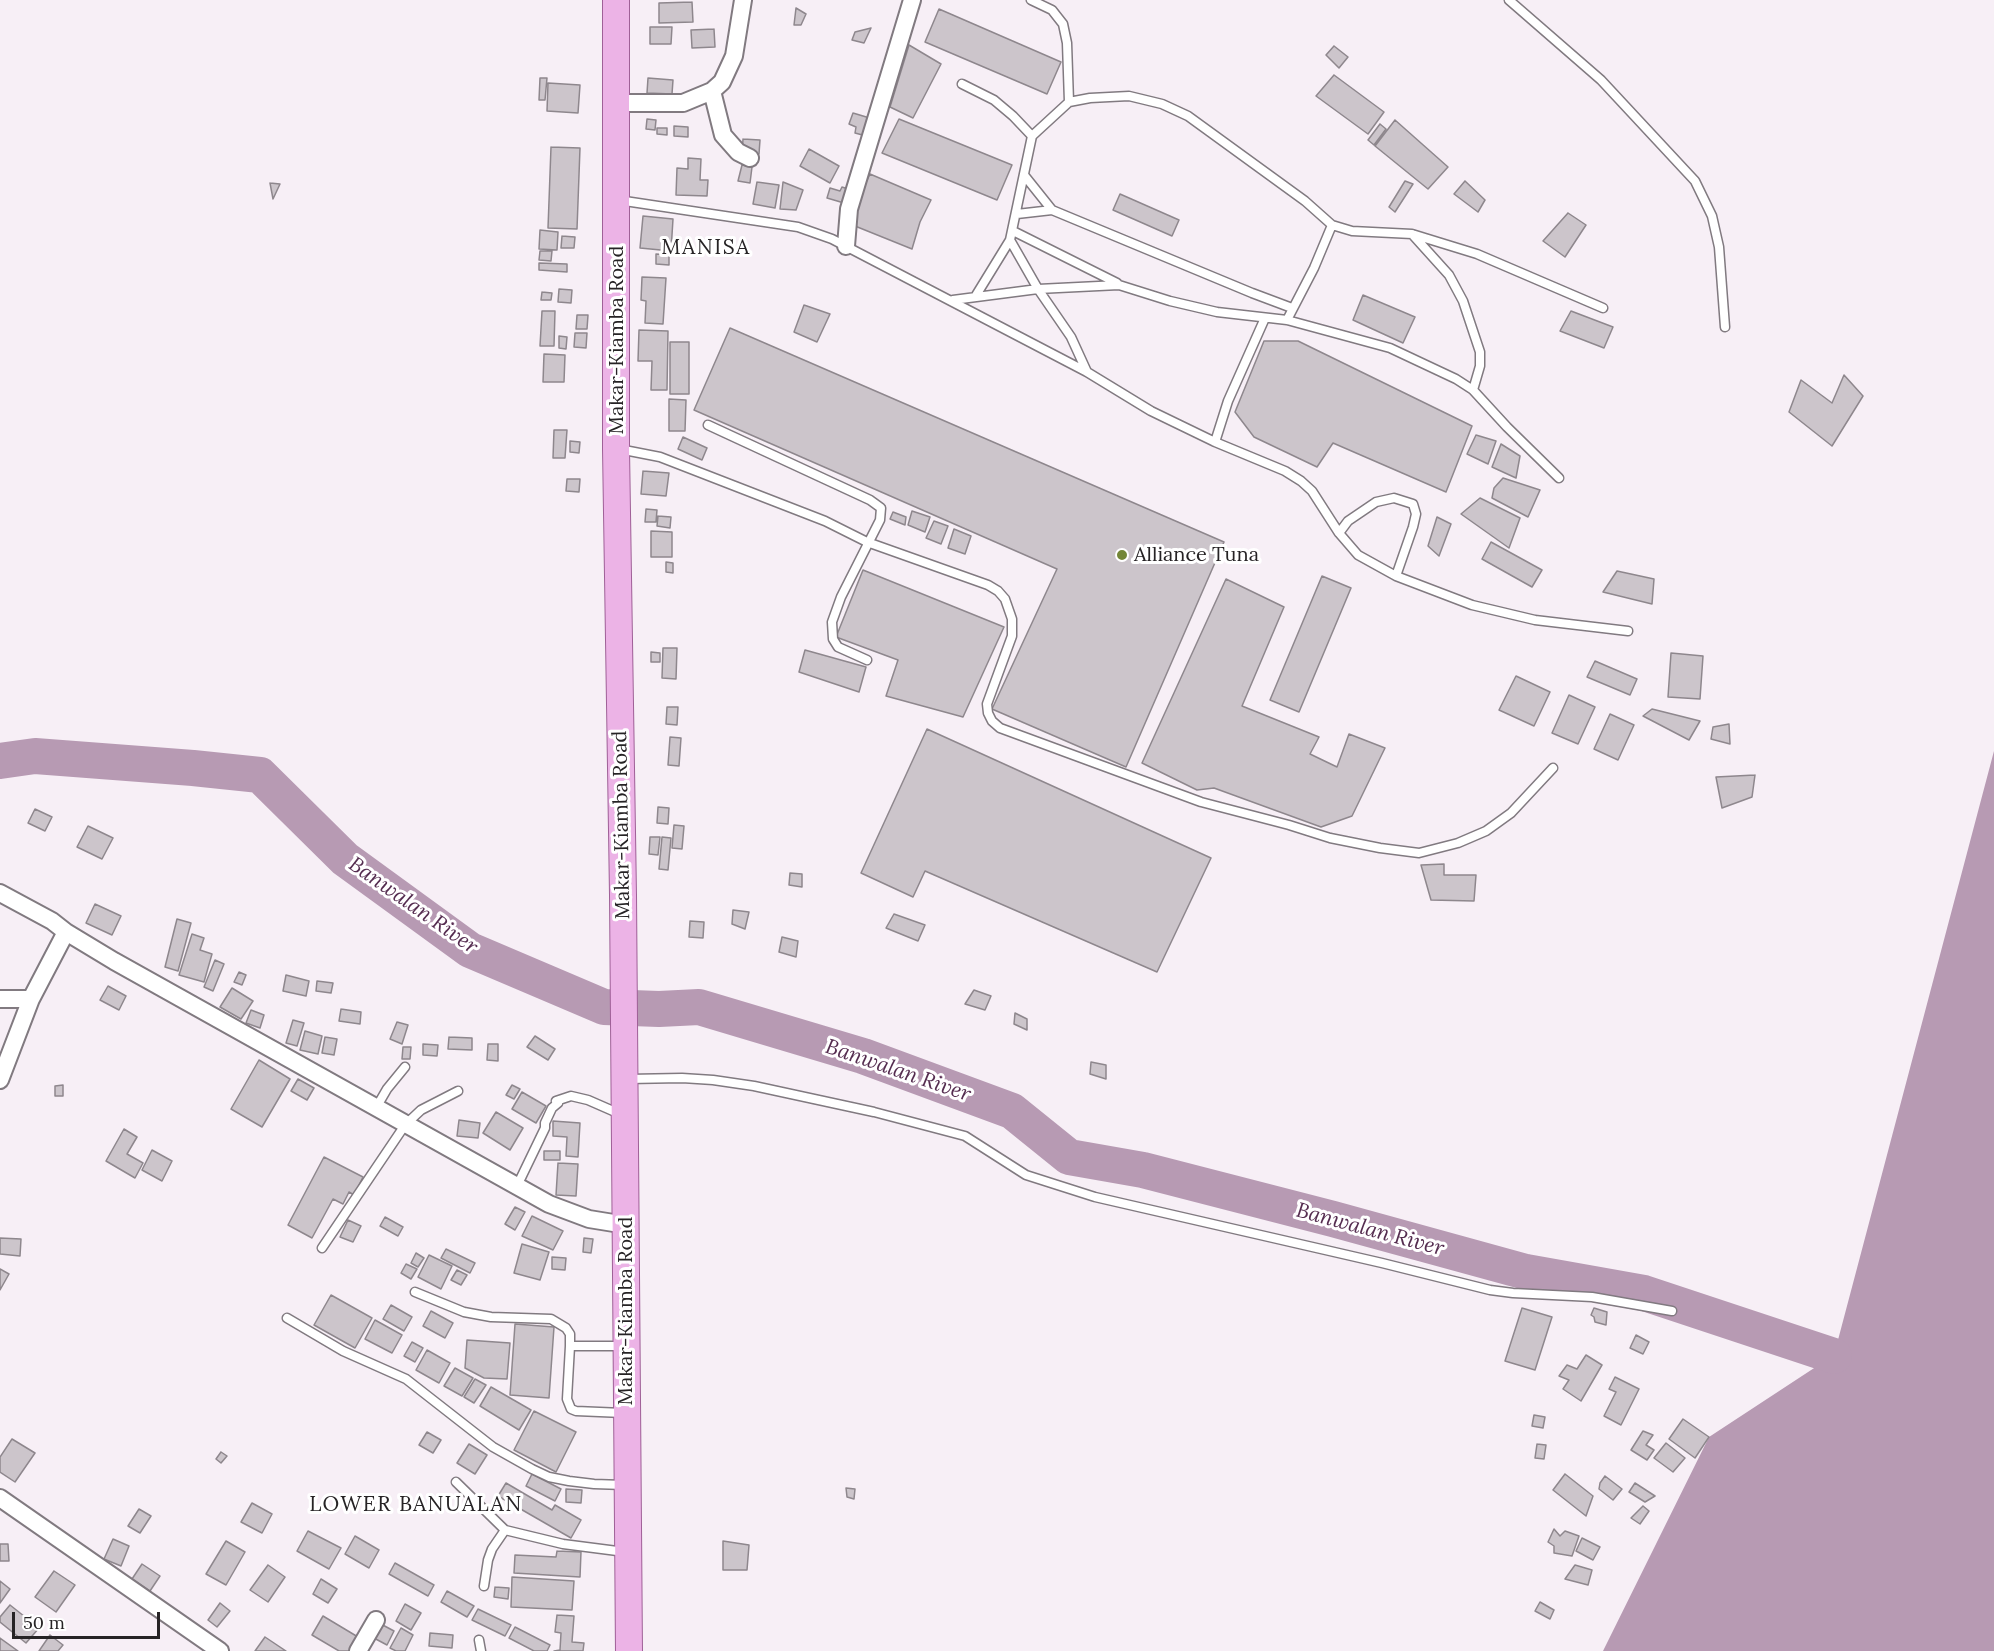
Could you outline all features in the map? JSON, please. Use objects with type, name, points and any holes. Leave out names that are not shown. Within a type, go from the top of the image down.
[{"type":"main road","name":"Makar-Kiamba Road","points":[[616,0],[616,449],[623,895],[629,1651]]},
{"type":"street","points":[[617,103],[683,103],[712,91],[722,82],[734,56],[744,0]]},
{"type":"street","points":[[846,246],[849,209],[912,0]]},
{"type":"street","points":[[712,91],[723,135],[738,152],[750,158]]},
{"type":"street","points":[[0,893],[52,921],[66,933],[549,1204],[589,1219],[626,1225]]},
{"type":"street","points":[[0,1080],[31,999],[66,933]]},
{"type":"street","points":[[0,999],[31,999]]},
{"type":"street","points":[[0,1498],[220,1651]]},
{"type":"street","points":[[358,1651],[376,1620]]},
{"type":"lane","points":[[1031,0],[1052,10],[1064,24],[1069,102]]},
{"type":"lane","points":[[1509,0],[1601,80],[1695,181],[1712,216],[1719,247],[1725,327]]},
{"type":"lane","points":[[962,84],[994,100],[1032,136]]},
{"type":"lane","points":[[975,297],[1011,235],[1032,136],[1069,102],[1090,98],[1129,96],[1162,104],[1188,116],[1305,201],[1332,225],[1352,231],[1412,234],[1477,254],[1604,308]]},
{"type":"lane","points":[[1024,175],[1052,210],[1292,308]]},
{"type":"lane","points":[[617,200],[798,227],[846,246],[1087,372],[1151,411],[1215,442],[1285,471],[1301,481],[1321,504],[1339,534],[1358,555],[1396,576],[1483,608],[1535,620],[1628,631]]},
{"type":"lane","points":[[1017,214],[1052,210]]},
{"type":"lane","points":[[1287,320],[1314,268],[1332,225]]},
{"type":"lane","points":[[1412,234],[1449,275],[1463,301],[1480,352],[1478,377],[1473,390]]},
{"type":"lane","points":[[1011,235],[1119,285],[1170,301],[1217,312],[1287,320],[1390,348],[1456,379],[1473,390],[1507,428],[1559,478]]},
{"type":"lane","points":[[1011,235],[1038,289],[1071,337],[1087,372]]},
{"type":"lane","points":[[953,300],[1038,289],[1119,285]]},
{"type":"lane","points":[[1215,442],[1228,401],[1265,318]]},
{"type":"lane","points":[[708,425],[881,508],[881,515],[841,597],[832,622],[832,632],[838,647],[867,660]]},
{"type":"lane","points":[[616,449],[660,457],[825,521],[867,542],[988,585],[998,591],[1005,599],[1012,619],[1012,636],[987,704],[992,721],[1000,728],[1201,802],[1330,838],[1419,853],[1458,843],[1486,831],[1511,813],[1552,768]]},
{"type":"lane","points":[[1339,534],[1348,521],[1376,502],[1394,498],[1413,504],[1416,514],[1413,527],[1396,576]]},
{"type":"lane","points":[[375,1108],[405,1067]]},
{"type":"lane","points":[[624,1072],[754,1086],[874,1112],[965,1136],[1026,1175],[1095,1197],[1490,1290],[1592,1297],[1671,1311]]},
{"type":"lane","points":[[322,1248],[405,1125],[433,1102],[458,1091]]},
{"type":"lane","points":[[517,1186],[545,1128],[552,1108],[558,1103],[556,1101],[571,1096],[588,1100],[625,1116]]},
{"type":"lane","points":[[415,1292],[464,1312],[491,1317],[551,1319],[566,1328],[570,1334],[567,1399],[571,1408],[576,1411],[627,1413]]},
{"type":"lane","points":[[287,1318],[343,1351],[406,1379],[493,1447],[532,1469],[549,1477],[569,1481],[627,1485]]},
{"type":"lane","points":[[570,1346],[626,1346]]},
{"type":"lane","points":[[456,1482],[505,1530],[529,1538],[628,1553]]},
{"type":"lane","points":[[484,1586],[492,1549],[505,1530]]},
{"type":"lane","points":[[479,1640],[481,1651]]},
{"type":"shaded area","points":[[1994,751],[1994,1651],[1603,1651],[1709,1437],[1834,1355]]},
{"type":"building","points":[[692,2],[693,22],[659,23],[659,3]]},
{"type":"building","points":[[796,8],[806,14],[801,25],[794,25]]},
{"type":"building","points":[[939,9],[1061,62],[1047,94],[925,42]]},
{"type":"building","points":[[650,27],[672,27],[671,44],[650,44]]},
{"type":"building","points":[[871,28],[864,43],[852,40],[855,32]]},
{"type":"building","points":[[714,29],[715,47],[692,48],[691,30]]},
{"type":"building","points":[[909,45],[941,64],[913,118],[890,107]]},
{"type":"building","points":[[1334,46],[1348,57],[1339,68],[1326,55]]},
{"type":"building","points":[[1334,75],[1384,112],[1368,134],[1316,96]]},
{"type":"building","points":[[540,78],[547,78],[545,100],[539,100]]},
{"type":"building","points":[[648,78],[673,80],[672,94],[647,93]]},
{"type":"building","points":[[548,83],[580,85],[578,113],[547,111]]},
{"type":"building","points":[[853,113],[873,119],[870,137],[855,133],[856,127],[849,124]]},
{"type":"building","points":[[647,119],[656,120],[655,130],[646,129]]},
{"type":"building","points":[[899,119],[1012,165],[997,200],[882,153]]},
{"type":"building","points":[[1395,120],[1448,167],[1428,189],[1375,146]]},
{"type":"building","points":[[1380,124],[1386,129],[1374,145],[1368,140]]},
{"type":"building","points":[[674,126],[688,127],[688,137],[674,136]]},
{"type":"building","points":[[657,128],[667,128],[667,135],[657,134]]},
{"type":"building","points":[[743,139],[760,140],[759,154],[742,154]]},
{"type":"building","points":[[551,147],[580,148],[577,229],[548,228]]},
{"type":"building","points":[[809,149],[839,166],[830,183],[800,166]]},
{"type":"building","points":[[688,158],[701,159],[700,180],[708,180],[707,196],[676,195],[677,168],[688,169]]},
{"type":"building","points":[[742,165],[752,167],[750,183],[738,181]]},
{"type":"building","points":[[870,174],[931,200],[920,222],[912,249],[850,224],[858,199]]},
{"type":"building","points":[[1405,181],[1413,184],[1395,212],[1389,207]]},
{"type":"building","points":[[1465,181],[1485,200],[1478,212],[1454,194]]},
{"type":"building","points":[[757,182],[779,185],[775,208],[753,204]]},
{"type":"building","points":[[783,182],[803,190],[796,210],[780,209]]},
{"type":"building","points":[[270,183],[280,184],[273,199]]},
{"type":"building","points":[[842,187],[848,189],[844,203],[827,198],[830,188],[840,191]]},
{"type":"building","points":[[1120,194],[1179,220],[1172,236],[1113,210]]},
{"type":"building","points":[[1568,213],[1586,225],[1565,257],[1543,241]]},
{"type":"building","points":[[643,216],[673,219],[671,251],[640,248]]},
{"type":"building","points":[[540,230],[558,232],[557,250],[539,249]]},
{"type":"building","points":[[562,236],[575,237],[574,248],[561,248]]},
{"type":"building","points":[[540,251],[552,251],[551,261],[539,260]]},
{"type":"building","points":[[656,254],[669,255],[669,265],[656,264]]},
{"type":"building","points":[[539,263],[567,264],[567,272],[539,270]]},
{"type":"building","points":[[642,277],[666,278],[663,324],[645,323],[646,301],[641,300]]},
{"type":"building","points":[[559,289],[572,290],[571,303],[558,302]]},
{"type":"building","points":[[542,292],[552,293],[551,300],[541,300]]},
{"type":"building","points":[[1363,295],[1415,317],[1403,343],[1353,320]]},
{"type":"building","points":[[804,305],[830,314],[817,342],[794,332]]},
{"type":"building","points":[[542,311],[555,311],[554,346],[540,346]]},
{"type":"building","points":[[1571,311],[1613,327],[1604,348],[1560,331]]},
{"type":"building","points":[[577,315],[588,315],[587,329],[576,329]]},
{"type":"building","name":"Alliance Tuna","points":[[730,328],[1224,542],[1126,767],[992,709],[1057,569],[694,410]]},
{"type":"building","points":[[639,330],[668,331],[667,390],[651,390],[652,361],[638,361]]},
{"type":"building","points":[[575,333],[587,333],[586,348],[574,347]]},
{"type":"building","points":[[559,336],[567,337],[566,349],[559,348]]},
{"type":"building","points":[[1264,341],[1298,341],[1472,426],[1446,492],[1333,443],[1317,467],[1254,437],[1235,412]]},
{"type":"building","points":[[670,342],[689,342],[689,394],[670,394]]},
{"type":"building","points":[[544,354],[565,355],[564,382],[543,382]]},
{"type":"building","points":[[1844,375],[1863,396],[1832,446],[1789,412],[1801,380],[1832,403]]},
{"type":"building","points":[[669,399],[686,400],[685,431],[669,431]]},
{"type":"building","points":[[554,430],[567,430],[565,458],[553,458]]},
{"type":"building","points":[[1476,435],[1496,441],[1488,464],[1467,454]]},
{"type":"building","points":[[683,437],[707,448],[702,460],[678,449]]},
{"type":"building","points":[[570,441],[580,442],[579,453],[570,452]]},
{"type":"building","points":[[1501,444],[1520,456],[1516,478],[1492,467]]},
{"type":"building","points":[[643,471],[669,473],[666,496],[641,494]]},
{"type":"building","points":[[1503,478],[1540,490],[1528,517],[1492,498],[1494,488]]},
{"type":"building","points":[[567,479],[580,479],[579,492],[566,491]]},
{"type":"building","points":[[1480,498],[1520,518],[1509,548],[1461,514]]},
{"type":"building","points":[[646,509],[657,510],[656,522],[645,522]]},
{"type":"building","points":[[912,511],[930,517],[925,532],[908,525]]},
{"type":"building","points":[[893,512],[906,517],[905,525],[890,519]]},
{"type":"building","points":[[658,516],[671,517],[670,528],[657,526]]},
{"type":"building","points":[[1437,517],[1451,524],[1439,556],[1428,546]]},
{"type":"building","points":[[934,521],[948,526],[941,544],[926,538]]},
{"type":"building","points":[[954,529],[971,536],[965,554],[948,548]]},
{"type":"building","points":[[651,531],[672,532],[672,557],[651,557]]},
{"type":"building","points":[[1491,542],[1542,570],[1532,587],[1482,559]]},
{"type":"building","points":[[666,562],[673,563],[673,573],[666,572]]},
{"type":"building","points":[[863,570],[1004,627],[963,717],[886,696],[898,660],[836,637]]},
{"type":"building","points":[[1617,571],[1654,579],[1652,604],[1603,592]]},
{"type":"building","points":[[1322,576],[1351,588],[1299,712],[1270,700]]},
{"type":"building","points":[[1226,579],[1284,607],[1242,706],[1319,737],[1310,754],[1337,767],[1349,734],[1385,748],[1352,816],[1321,827],[1214,788],[1197,790],[1142,763]]},
{"type":"building","points":[[663,648],[677,648],[676,679],[662,678]]},
{"type":"building","points":[[805,650],[866,667],[859,692],[799,672]]},
{"type":"building","points":[[651,652],[660,653],[660,662],[651,662]]},
{"type":"building","points":[[1671,653],[1703,656],[1700,699],[1668,697]]},
{"type":"building","points":[[1595,661],[1637,679],[1630,695],[1587,677]]},
{"type":"building","points":[[1516,676],[1550,692],[1534,726],[1499,710]]},
{"type":"building","points":[[1569,695],[1595,707],[1578,744],[1552,733]]},
{"type":"building","points":[[667,707],[678,707],[677,725],[666,724]]},
{"type":"building","points":[[1652,709],[1700,721],[1689,740],[1643,716]]},
{"type":"building","points":[[1610,714],[1634,725],[1618,760],[1594,749]]},
{"type":"building","points":[[1729,724],[1730,744],[1711,739],[1713,727]]},
{"type":"building","points":[[927,729],[1211,858],[1157,972],[925,871],[913,897],[861,873]]},
{"type":"building","points":[[670,737],[681,738],[679,766],[668,765]]},
{"type":"building","points":[[1755,775],[1752,797],[1722,808],[1716,777]]},
{"type":"building","points":[[658,807],[669,808],[668,824],[657,823]]},
{"type":"building","points":[[35,809],[52,817],[45,831],[28,823]]},
{"type":"building","points":[[674,825],[684,826],[682,849],[672,848]]},
{"type":"building","points":[[88,826],[113,838],[102,859],[77,847]]},
{"type":"building","points":[[650,837],[660,837],[658,855],[649,854]]},
{"type":"building","points":[[662,837],[671,838],[668,870],[659,869]]},
{"type":"building","points":[[1444,864],[1444,875],[1476,875],[1474,901],[1431,900],[1421,865]]},
{"type":"building","points":[[790,873],[802,874],[802,887],[789,885]]},
{"type":"building","points":[[95,904],[121,916],[112,935],[86,923]]},
{"type":"building","points":[[733,910],[749,912],[745,929],[732,924]]},
{"type":"building","points":[[894,914],[925,925],[918,941],[886,928]]},
{"type":"building","points":[[177,919],[191,923],[178,971],[165,967]]},
{"type":"building","points":[[690,921],[704,922],[703,938],[689,937]]},
{"type":"building","points":[[192,934],[204,938],[200,950],[212,954],[204,982],[179,975]]},
{"type":"building","points":[[782,937],[798,941],[796,957],[779,952]]},
{"type":"building","points":[[215,960],[224,964],[213,991],[204,987]]},
{"type":"building","points":[[239,972],[246,975],[242,985],[234,982]]},
{"type":"building","points":[[286,975],[309,981],[306,996],[283,991]]},
{"type":"building","points":[[317,981],[333,983],[331,993],[316,991]]},
{"type":"building","points":[[108,986],[126,996],[119,1010],[100,1000]]},
{"type":"building","points":[[232,988],[253,1001],[241,1019],[220,1007]]},
{"type":"building","points":[[974,990],[991,996],[985,1010],[965,1004]]},
{"type":"building","points":[[341,1009],[361,1012],[360,1024],[339,1021]]},
{"type":"building","points":[[251,1010],[264,1015],[260,1028],[246,1023]]},
{"type":"building","points":[[1015,1013],[1027,1019],[1027,1030],[1014,1024]]},
{"type":"building","points":[[293,1020],[304,1023],[297,1046],[286,1043]]},
{"type":"building","points":[[397,1022],[408,1025],[402,1044],[390,1039]]},
{"type":"building","points":[[305,1031],[322,1036],[318,1054],[300,1050]]},
{"type":"building","points":[[535,1036],[555,1049],[548,1060],[527,1047]]},
{"type":"building","points":[[325,1037],[337,1039],[334,1055],[322,1053]]},
{"type":"building","points":[[449,1037],[472,1038],[472,1050],[448,1049]]},
{"type":"building","points":[[423,1044],[438,1045],[437,1056],[423,1055]]},
{"type":"building","points":[[488,1044],[498,1044],[498,1061],[487,1060]]},
{"type":"building","points":[[403,1047],[411,1047],[410,1059],[402,1059]]},
{"type":"building","points":[[259,1060],[290,1079],[262,1127],[231,1109]]},
{"type":"building","points":[[1091,1062],[1106,1065],[1106,1079],[1090,1074]]},
{"type":"building","points":[[298,1079],[314,1088],[307,1100],[291,1091]]},
{"type":"building","points":[[63,1085],[63,1096],[55,1096],[55,1086]]},
{"type":"building","points":[[512,1085],[520,1089],[514,1099],[506,1095]]},
{"type":"building","points":[[522,1092],[546,1106],[536,1123],[512,1109]]},
{"type":"building","points":[[496,1112],[523,1128],[510,1150],[483,1133]]},
{"type":"building","points":[[459,1120],[480,1123],[478,1138],[457,1136]]},
{"type":"building","points":[[553,1121],[580,1123],[578,1157],[566,1156],[567,1137],[553,1136]]},
{"type":"building","points":[[124,1129],[137,1137],[127,1154],[143,1163],[135,1178],[106,1161]]},
{"type":"building","points":[[152,1150],[172,1161],[162,1181],[142,1170]]},
{"type":"building","points":[[544,1151],[560,1151],[560,1160],[544,1160]]},
{"type":"building","points":[[324,1157],[363,1177],[354,1195],[349,1192],[343,1204],[333,1199],[312,1238],[288,1225]]},
{"type":"building","points":[[558,1163],[578,1164],[576,1196],[556,1195]]},
{"type":"building","points":[[515,1207],[525,1212],[515,1230],[505,1224]]},
{"type":"building","points":[[532,1216],[563,1231],[553,1250],[522,1236]]},
{"type":"building","points":[[385,1217],[403,1227],[398,1236],[380,1226]]},
{"type":"building","points":[[348,1220],[361,1226],[353,1242],[340,1237]]},
{"type":"building","points":[[0,1238],[21,1239],[20,1256],[0,1254]]},
{"type":"building","points":[[584,1238],[593,1239],[591,1253],[583,1252]]},
{"type":"building","points":[[522,1244],[549,1252],[540,1280],[514,1273]]},
{"type":"building","points":[[446,1249],[475,1263],[470,1273],[441,1258]]},
{"type":"building","points":[[416,1253],[424,1258],[418,1267],[411,1263]]},
{"type":"building","points":[[429,1255],[452,1266],[441,1289],[418,1277]]},
{"type":"building","points":[[552,1257],[566,1258],[565,1270],[552,1269]]},
{"type":"building","points":[[406,1264],[417,1269],[411,1279],[401,1273]]},
{"type":"building","points":[[0,1269],[9,1274],[0,1290]]},
{"type":"building","points":[[457,1270],[467,1275],[461,1285],[451,1280]]},
{"type":"building","points":[[331,1295],[372,1318],[355,1348],[314,1325]]},
{"type":"building","points":[[391,1305],[412,1317],[404,1331],[383,1319]]},
{"type":"building","points":[[1522,1308],[1552,1317],[1535,1370],[1505,1361]]},
{"type":"building","points":[[1594,1308],[1607,1312],[1606,1325],[1595,1322],[1591,1315]]},
{"type":"building","points":[[431,1311],[453,1323],[445,1338],[423,1326]]},
{"type":"building","points":[[375,1320],[402,1335],[392,1353],[365,1339]]},
{"type":"building","points":[[515,1324],[554,1327],[549,1398],[510,1395]]},
{"type":"building","points":[[1636,1335],[1649,1342],[1643,1354],[1630,1348]]},
{"type":"building","points":[[467,1340],[510,1343],[507,1379],[484,1378],[465,1368]]},
{"type":"building","points":[[412,1342],[423,1348],[415,1362],[404,1356]]},
{"type":"building","points":[[427,1350],[450,1363],[439,1383],[416,1370]]},
{"type":"building","points":[[1586,1355],[1602,1365],[1581,1401],[1563,1389],[1569,1380],[1559,1376],[1567,1365],[1577,1369]]},
{"type":"building","points":[[455,1368],[473,1378],[462,1396],[444,1386]]},
{"type":"building","points":[[1615,1377],[1639,1389],[1621,1425],[1604,1416],[1616,1392],[1609,1389]]},
{"type":"building","points":[[475,1379],[486,1385],[474,1403],[464,1397]]},
{"type":"building","points":[[491,1387],[531,1410],[519,1430],[480,1406]]},
{"type":"building","points":[[534,1411],[576,1432],[556,1472],[514,1450]]},
{"type":"building","points":[[1534,1415],[1545,1417],[1543,1428],[1532,1426]]},
{"type":"building","points":[[1683,1419],[1709,1437],[1695,1458],[1669,1439]]},
{"type":"building","points":[[1643,1431],[1653,1435],[1646,1445],[1654,1450],[1647,1460],[1631,1450]]},
{"type":"building","points":[[427,1432],[441,1440],[433,1453],[419,1445]]},
{"type":"building","points":[[12,1439],[35,1453],[15,1482],[0,1472],[0,1457]]},
{"type":"building","points":[[1666,1443],[1685,1458],[1673,1472],[1654,1458]]},
{"type":"building","points":[[469,1444],[487,1455],[475,1474],[457,1463]]},
{"type":"building","points":[[1537,1444],[1546,1445],[1544,1459],[1535,1458]]},
{"type":"building","points":[[221,1452],[227,1456],[221,1463],[216,1459]]},
{"type":"building","points":[[532,1474],[561,1489],[555,1501],[526,1486]]},
{"type":"building","points":[[1565,1474],[1593,1496],[1586,1516],[1553,1490]]},
{"type":"building","points":[[1605,1476],[1622,1489],[1613,1500],[1599,1489]]},
{"type":"building","points":[[506,1483],[552,1510],[555,1505],[581,1520],[571,1538],[498,1496]]},
{"type":"building","points":[[1635,1483],[1655,1496],[1645,1502],[1629,1492]]},
{"type":"building","points":[[846,1488],[855,1489],[854,1499],[847,1497]]},
{"type":"building","points":[[566,1489],[582,1490],[581,1503],[566,1502]]},
{"type":"building","points":[[252,1503],[272,1514],[262,1533],[241,1522]]},
{"type":"building","points":[[1643,1506],[1649,1511],[1640,1524],[1631,1518]]},
{"type":"building","points":[[139,1509],[151,1516],[140,1533],[128,1526]]},
{"type":"building","points":[[1554,1529],[1560,1536],[1565,1531],[1579,1536],[1572,1556],[1554,1553],[1554,1546],[1548,1542]]},
{"type":"building","points":[[308,1531],[341,1548],[329,1569],[297,1551]]},
{"type":"building","points":[[355,1536],[379,1550],[369,1568],[345,1554]]},
{"type":"building","points":[[1582,1538],[1600,1547],[1593,1560],[1576,1551]]},
{"type":"building","points":[[113,1539],[129,1546],[121,1566],[104,1559]]},
{"type":"building","points":[[226,1541],[245,1552],[226,1585],[206,1574]]},
{"type":"building","points":[[723,1541],[749,1545],[747,1570],[723,1570]]},
{"type":"building","points":[[0,1544],[8,1544],[9,1561],[0,1561]]},
{"type":"building","points":[[557,1551],[581,1552],[580,1577],[514,1573],[515,1555],[556,1557]]},
{"type":"building","points":[[395,1563],[434,1585],[428,1596],[389,1574]]},
{"type":"building","points":[[142,1564],[160,1576],[150,1591],[132,1579]]},
{"type":"building","points":[[268,1565],[285,1577],[268,1602],[250,1590]]},
{"type":"building","points":[[1575,1565],[1592,1570],[1588,1585],[1565,1579]]},
{"type":"building","points":[[54,1571],[75,1585],[56,1612],[35,1597]]},
{"type":"building","points":[[512,1577],[574,1581],[572,1610],[511,1607]]},
{"type":"building","points":[[321,1579],[337,1589],[328,1603],[313,1594]]},
{"type":"building","points":[[0,1581],[10,1589],[0,1603]]},
{"type":"building","points":[[495,1587],[509,1588],[508,1599],[494,1597]]},
{"type":"building","points":[[447,1591],[474,1606],[467,1617],[441,1602]]},
{"type":"building","points":[[1540,1602],[1554,1610],[1550,1619],[1535,1611]]},
{"type":"building","points":[[220,1603],[230,1611],[217,1627],[208,1620]]},
{"type":"building","points":[[405,1604],[421,1613],[411,1630],[396,1621]]},
{"type":"building","points":[[10,1605],[39,1628],[26,1643],[0,1622],[0,1617]]},
{"type":"building","points":[[478,1609],[511,1625],[505,1636],[472,1620]]},
{"type":"building","points":[[557,1615],[574,1616],[572,1642],[584,1643],[583,1651],[554,1651],[560,1650],[561,1633],[555,1632]]},
{"type":"building","points":[[323,1616],[358,1637],[349,1651],[339,1651],[312,1635]]},
{"type":"building","points":[[379,1623],[394,1631],[387,1645],[372,1637]]},
{"type":"building","points":[[515,1627],[550,1645],[547,1651],[534,1651],[509,1638]]},
{"type":"building","points":[[401,1628],[413,1635],[405,1651],[396,1651],[390,1648]]},
{"type":"building","points":[[430,1633],[453,1635],[452,1648],[429,1646]]},
{"type":"building","points":[[50,1635],[63,1645],[58,1651],[39,1651]]},
{"type":"building","points":[[265,1637],[286,1651],[255,1651]]},
{"type":"building","points":[[0,1638],[18,1651],[0,1651]]},
{"type":"waterway","name":"Banwalan River","points":[[0,761],[35,756],[260,775],[345,859],[470,950],[604,1007],[659,1009],[699,1007],[863,1056],[1012,1111],[1069,1157],[1143,1170],[1526,1272],[1644,1293],[1834,1356]]},
{"type":"place","name":"Alliance Tuna","points":[[1122,555]]},
{"type":"district","name":"MANISA","points":[[706,248]]},
{"type":"district","name":"LOWER BANUALAN","points":[[416,1505]]}]
